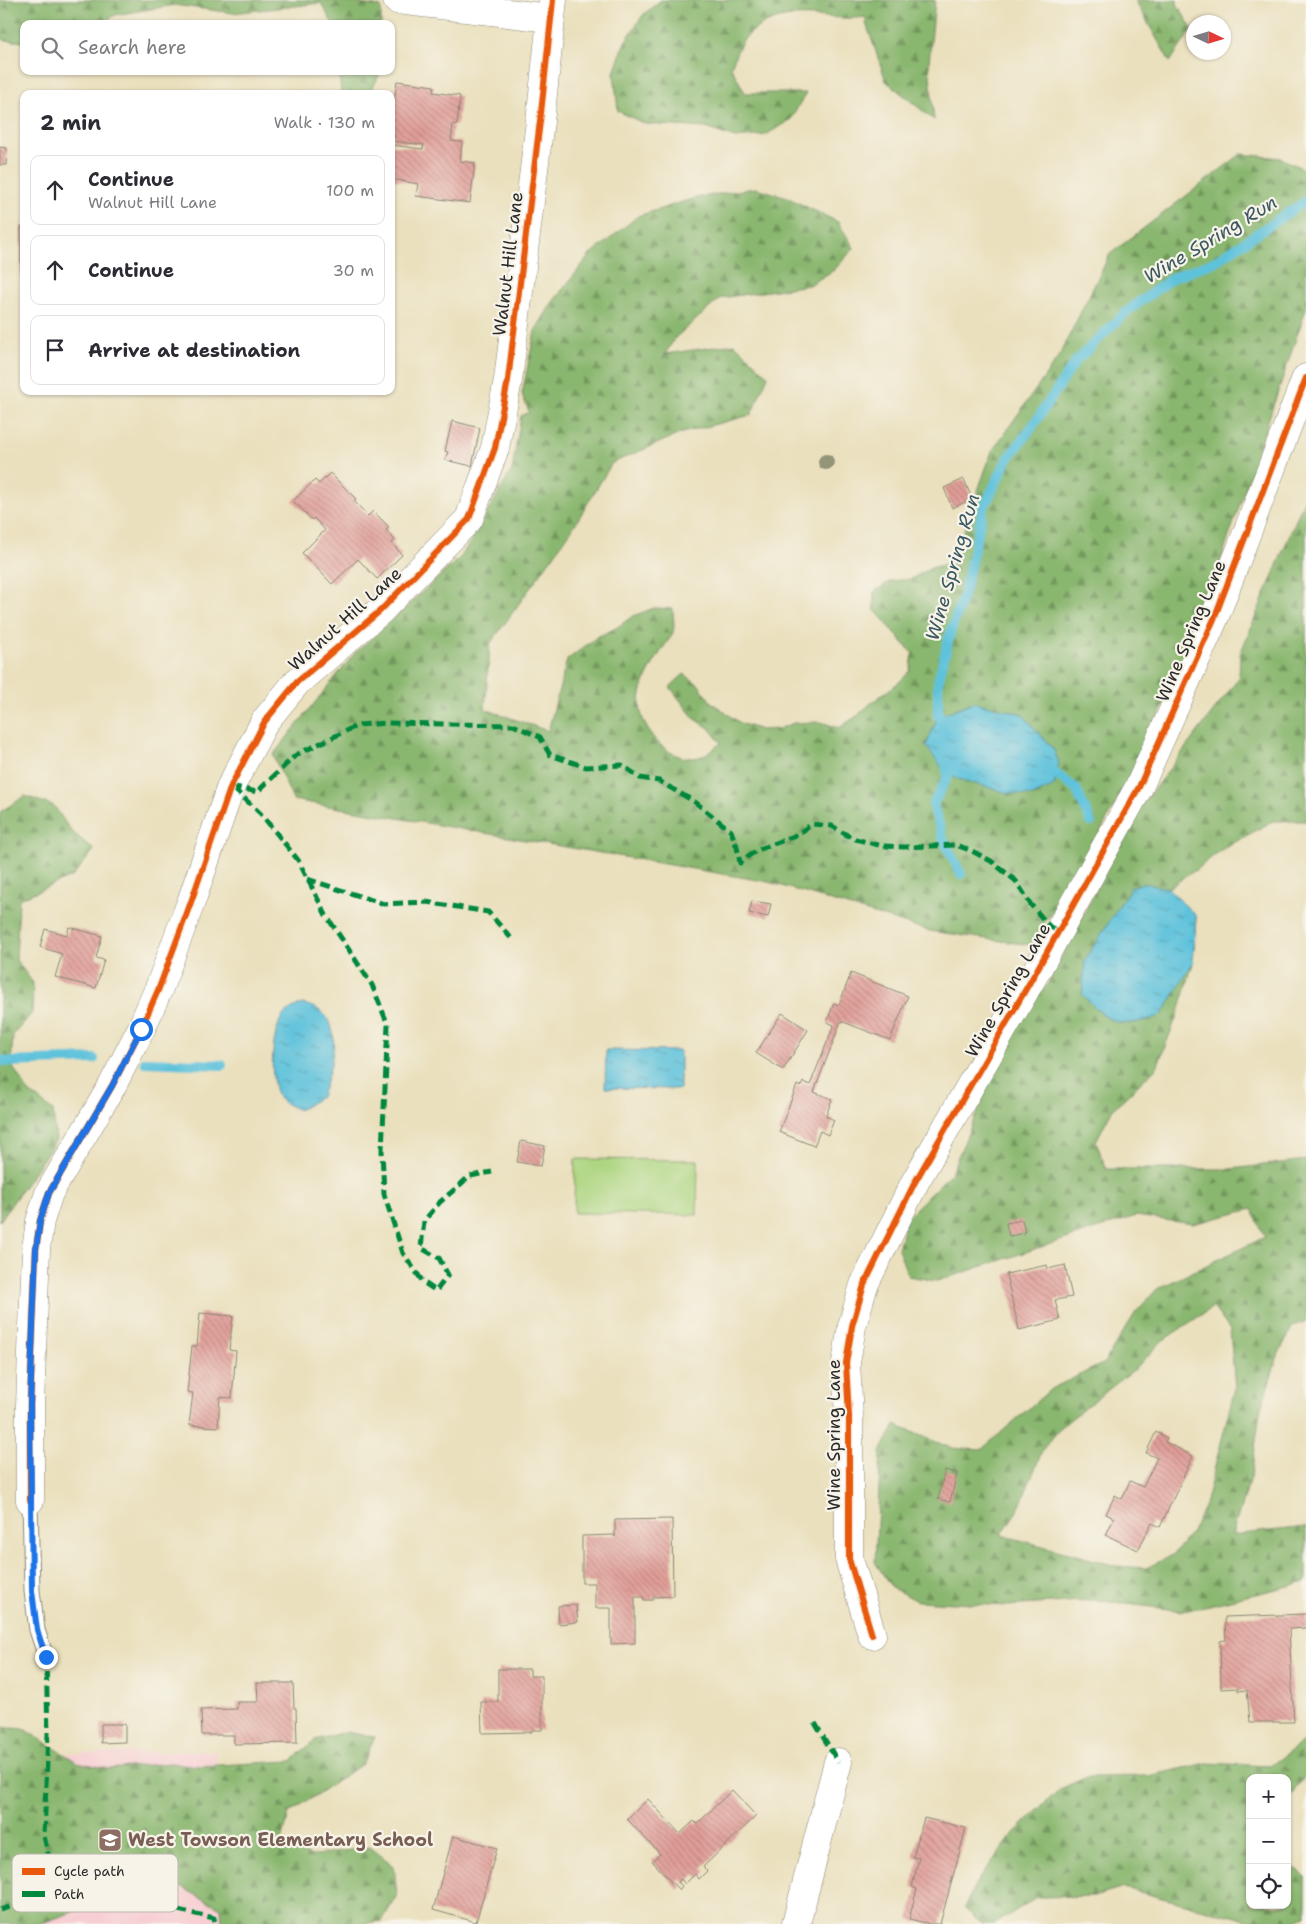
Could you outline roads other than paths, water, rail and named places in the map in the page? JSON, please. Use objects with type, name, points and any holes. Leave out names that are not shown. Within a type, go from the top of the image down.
[{"type":"street","points":[[397,0],[552,9]]},
{"type":"street","name":"Walnut Hill Lane","points":[[30,1500],[30,1405],[36,1249],[40,1221],[49,1193],[112,1086],[141,1029],[159,988],[191,902],[231,786],[265,721],[297,682],[380,610],[469,519],[495,448],[508,380],[542,114],[552,9]]},
{"type":"street","name":"Wine Spring Lane","points":[[872,1635],[849,1559],[849,1417],[846,1363],[852,1326],[864,1285],[915,1182],[1139,787],[1214,620],[1306,378]]},
{"type":"street","points":[[796,1924],[838,1762]]},
{"type":"lane","points":[[30,1500],[32,1591],[37,1630],[46,1657]]},
{"type":"water","points":[[974,702],[1022,714],[1054,750],[1059,763],[1054,786],[1033,796],[1008,793],[948,776],[926,746],[938,716]]},
{"type":"water","points":[[1143,883],[1168,888],[1196,916],[1193,963],[1161,1016],[1135,1023],[1117,1022],[1101,1013],[1082,994],[1085,960],[1131,887]]},
{"type":"water","points":[[302,1004],[317,1009],[327,1017],[332,1029],[334,1042],[329,1070],[321,1097],[299,1110],[286,1104],[279,1098],[273,1080],[272,1069],[276,1034],[282,1017],[286,1012]]},
{"type":"water","points":[[606,1050],[680,1051],[680,1089],[605,1088]]},
{"type":"waterway","name":"Wine Spring Run","points":[[949,721],[938,716],[938,682],[949,637],[964,593],[983,509],[1007,460],[1032,427],[1076,361],[1125,313],[1172,278],[1214,262],[1306,201]]},
{"type":"waterway","points":[[946,762],[948,776],[933,804],[943,839],[961,874]]},
{"type":"waterway","name":"Wine Spring Run","points":[[1045,769],[1056,774],[1076,789],[1091,822]]},
{"type":"waterway","points":[[0,1060],[7,1062],[94,1059]]},
{"type":"waterway","points":[[145,1062],[222,1065]]},
{"type":"place","name":"West Towson Elementary School","points":[[110,1840]]}]
